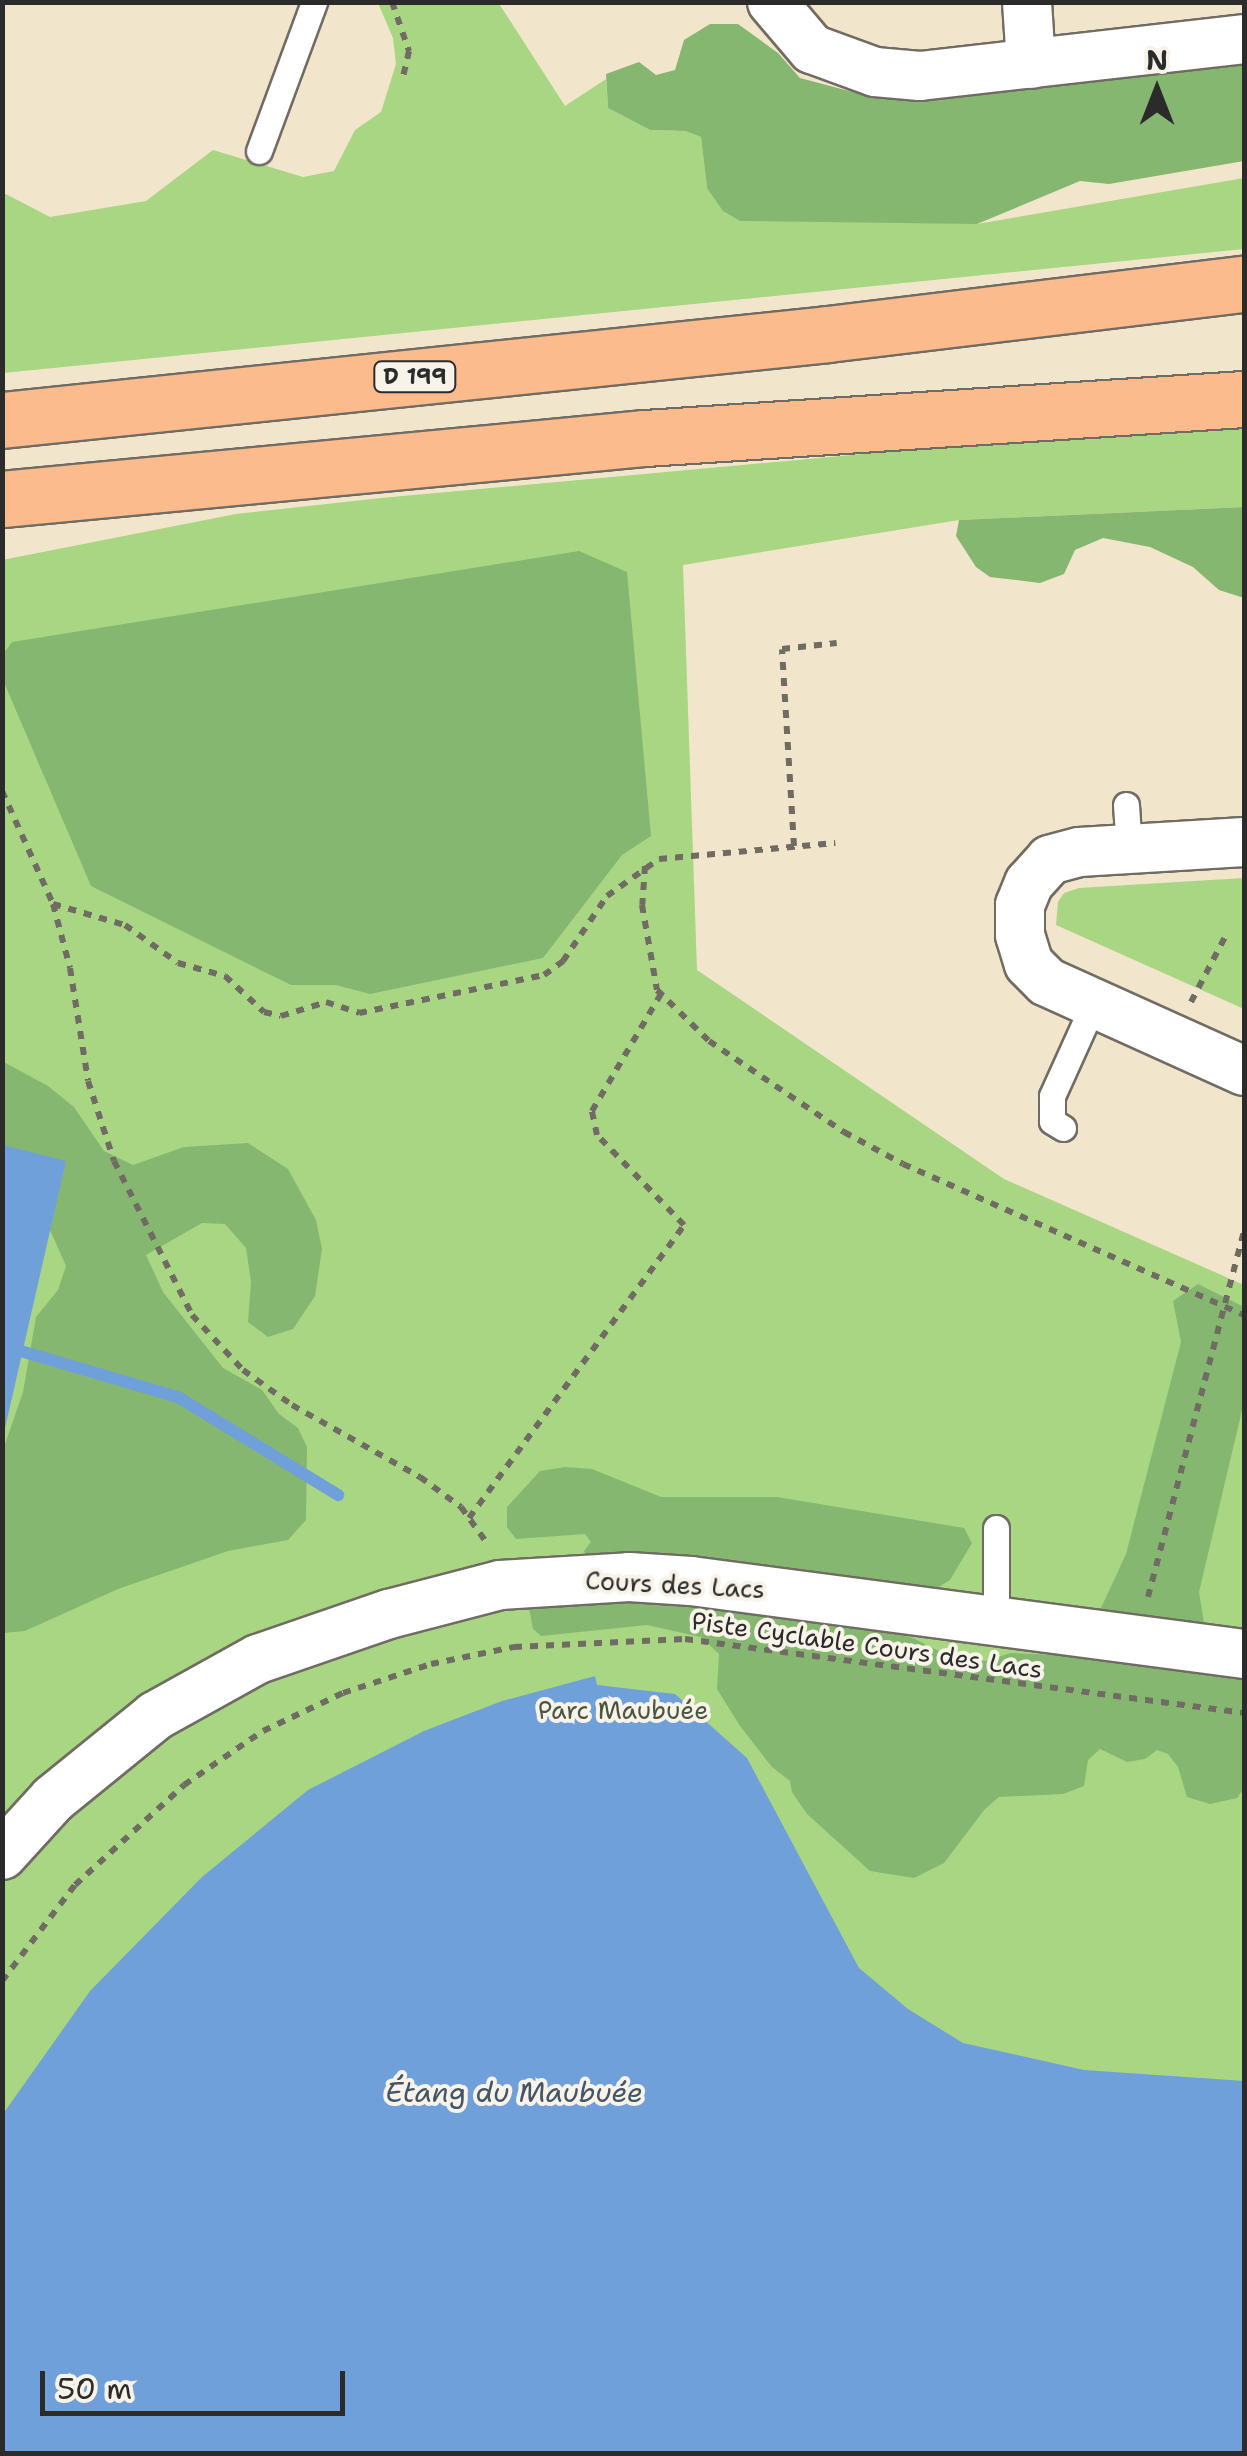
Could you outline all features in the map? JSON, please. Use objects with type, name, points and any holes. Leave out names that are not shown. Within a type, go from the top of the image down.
[{"type":"highway","name":"D 199","points":[[2,420],[808,336],[1244,284]]},
{"type":"highway","points":[[2,498],[645,438],[1244,400]]},
{"type":"street","points":[[772,2],[812,49],[875,72],[920,76],[1031,64],[1233,28]]},
{"type":"street","points":[[1027,2],[1031,64]]},
{"type":"street","points":[[1244,842],[1130,834],[1050,860],[1030,883],[1020,905],[1020,935],[1029,964],[1047,982],[1244,1071]]},
{"type":"street","name":"Cours des Lacs","points":[[2,1855],[53,1799],[155,1716],[241,1668],[389,1614],[500,1586],[629,1577],[690,1581],[1244,1654]]},
{"type":"lane","points":[[258,151],[314,2]]},
{"type":"lane","points":[[1062,1128],[1052,1122],[1052,1096],[1094,1003]]},
{"type":"lane","points":[[996,1528],[996,1621]]},
{"type":"path","points":[[392,2],[410,51],[403,78]]},
{"type":"path","points":[[794,846],[782,650],[837,643]]},
{"type":"path","points":[[2,791],[53,904],[70,968],[88,1081],[114,1161],[192,1315],[244,1370],[292,1405],[420,1477],[461,1507],[492,1549],[514,1647]]},
{"type":"path","points":[[53,904],[87,910],[125,925],[178,964],[224,976],[264,1012],[280,1016],[326,1002],[359,1013],[544,975],[564,961],[607,896],[659,859],[835,843]]},
{"type":"path","points":[[645,866],[642,905],[651,968],[661,994],[709,1041],[844,1132],[976,1200],[1244,1314]]},
{"type":"path","points":[[1174,1040],[1224,937]]},
{"type":"path","points":[[469,1518],[684,1224],[597,1135],[592,1111],[661,994]]},
{"type":"path","points":[[1137,1640],[1244,1230]]},
{"type":"path","name":"Piste Cyclable Cours des Lacs","points":[[2,1981],[75,1885],[116,1843],[184,1786],[263,1731],[343,1692],[431,1664],[514,1647],[685,1639],[1244,1713]]},
{"type":"green space","points":[[498,2],[565,106],[606,79],[608,108],[650,130],[685,131],[701,137],[707,188],[977,224],[1244,178],[1244,249],[3,373],[2,192],[50,217],[146,201],[213,150],[303,177],[334,171],[355,130],[381,112],[396,64],[393,38],[378,3]]},
{"type":"green space","points":[[710,24],[738,24],[778,53],[800,78],[849,91],[908,97],[965,96],[1244,63],[1244,161],[1109,184],[1080,181],[977,224],[740,221],[723,211],[707,188],[701,137],[685,131],[650,130],[608,108],[606,74],[639,62],[656,75],[675,70],[684,40]]},
{"type":"green space","name":"Parc Maubuée","points":[[1244,426],[1244,507],[959,520],[683,565],[697,970],[1004,1179],[1244,1285],[1244,2453],[3,2453],[2,560],[236,514],[381,498],[1004,441]]},
{"type":"green space","points":[[1244,507],[1244,598],[1219,590],[1193,567],[1150,547],[1103,538],[1075,550],[1064,574],[1040,583],[990,577],[976,567],[956,536],[959,520]]},
{"type":"green space","points":[[579,551],[627,572],[651,836],[622,855],[543,958],[370,994],[336,985],[291,985],[91,886],[3,680],[3,654],[12,642]]},
{"type":"green space","points":[[1244,878],[1244,1009],[1056,925],[1058,902],[1064,893],[1079,888]]},
{"type":"green space","points":[[2,1061],[48,1086],[74,1107],[104,1151],[133,1165],[184,1147],[248,1143],[288,1169],[316,1220],[322,1249],[315,1296],[293,1329],[268,1337],[248,1322],[251,1282],[246,1248],[225,1224],[202,1223],[146,1255],[163,1292],[223,1368],[262,1390],[279,1414],[298,1428],[307,1447],[306,1520],[288,1540],[228,1551],[118,1589],[25,1631],[3,1633],[5,1444],[23,1392],[36,1317],[58,1290],[66,1266],[42,1212],[3,1163]]},
{"type":"green space","points":[[1198,1284],[1244,1307],[1244,1402],[1199,1592],[1204,1623],[1200,1630],[1244,1670],[1244,1788],[1237,1798],[1210,1804],[1187,1797],[1178,1767],[1168,1754],[1157,1750],[1145,1759],[1127,1762],[1100,1749],[1088,1760],[1084,1786],[1063,1794],[999,1797],[985,1809],[944,1863],[914,1878],[870,1871],[807,1814],[792,1792],[790,1781],[772,1767],[740,1726],[717,1689],[719,1654],[701,1637],[647,1625],[541,1636],[533,1629],[528,1603],[592,1565],[584,1551],[591,1542],[585,1534],[516,1539],[507,1527],[507,1507],[540,1471],[565,1467],[592,1469],[661,1497],[777,1497],[964,1528],[972,1543],[950,1580],[932,1591],[801,1619],[874,1627],[913,1638],[953,1658],[985,1661],[1011,1653],[1055,1655],[1076,1644],[1101,1608],[1126,1554],[1181,1342],[1173,1301]]},
{"type":"water","points":[[2,1145],[66,1161],[3,1437]]},
{"type":"water","name":"Étang du Maubuée","points":[[595,1676],[597,1685],[675,1694],[747,1758],[859,1968],[908,2009],[963,2043],[1084,2070],[1244,2081],[1244,2453],[3,2453],[3,2114],[90,1991],[202,1877],[308,1790],[424,1731],[502,1701]]},
{"type":"waterway","points":[[24,1352],[178,1397],[338,1495]]}]
